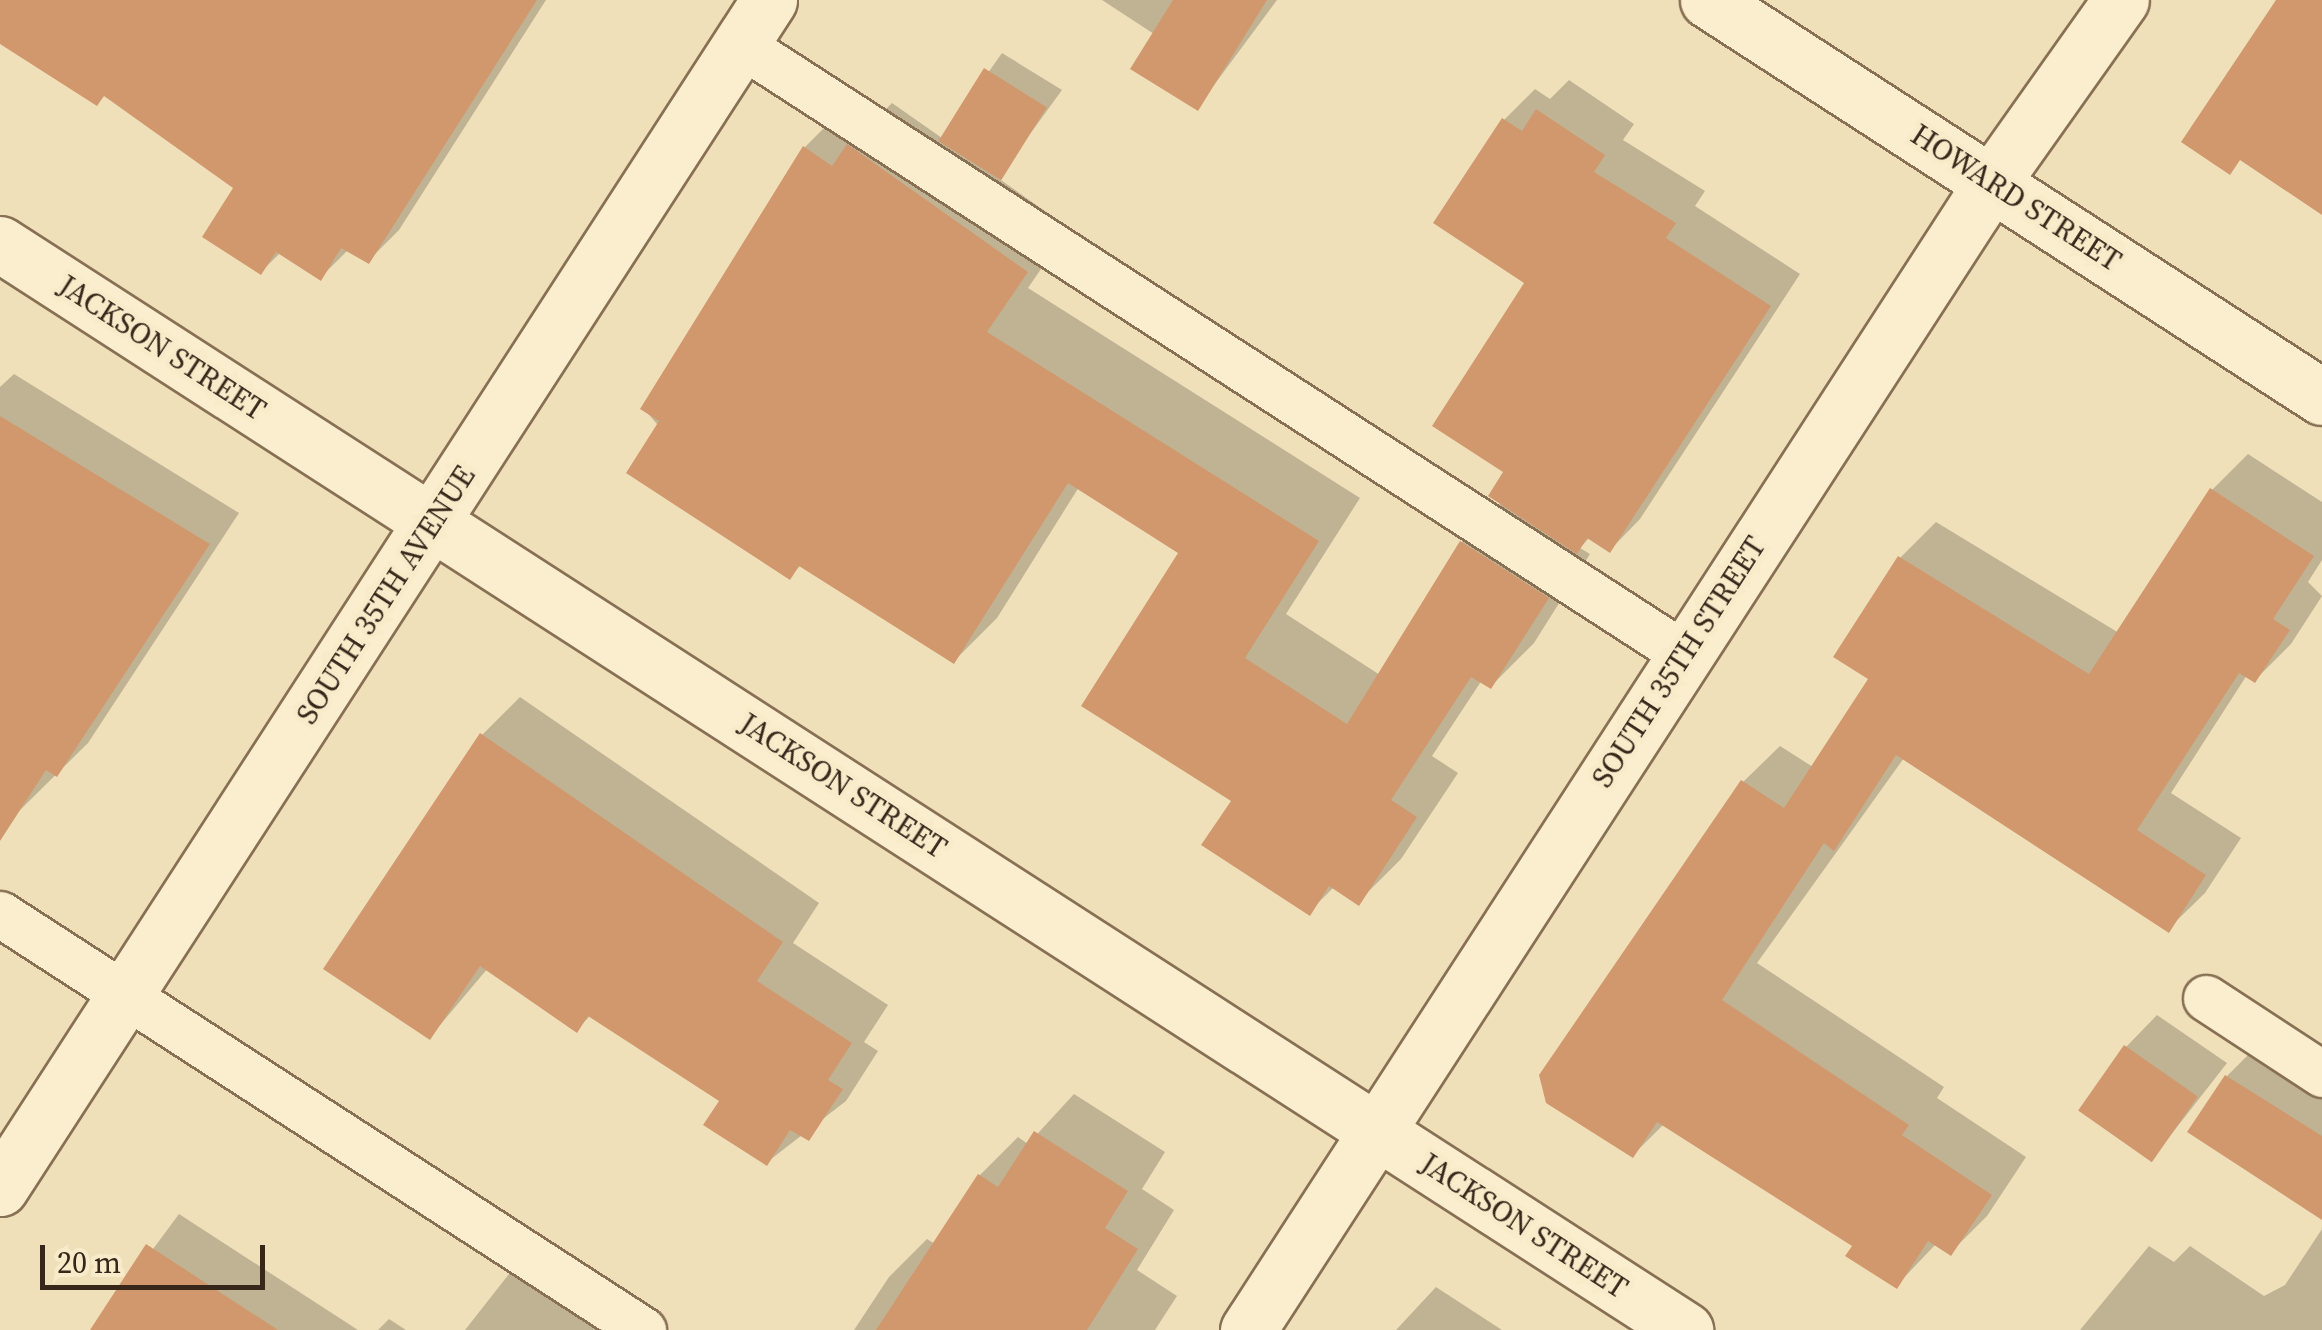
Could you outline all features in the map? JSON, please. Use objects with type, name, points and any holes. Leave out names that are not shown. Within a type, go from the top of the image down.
[{"type":"street","name":"HOWARD STREET","points":[[1708,0],[2322,397]]},
{"type":"street","name":"SOUTH 35TH STREET","points":[[1248,1330],[1374,1129],[1992,182],[2121,0]]},
{"type":"street","name":"SOUTH 35TH AVENUE","points":[[0,1188],[755,22]]},
{"type":"street","name":"JACKSON STREET","points":[[0,244],[1685,1330]]},
{"type":"lane","points":[[755,22],[1684,654]]},
{"type":"lane","points":[[0,914],[644,1330]]},
{"type":"lane","points":[[2206,998],[2322,1074]]},
{"type":"building","points":[[0,0],[537,0],[369,264],[341,248],[321,281],[276,252],[261,275],[202,237],[233,188],[104,96],[97,106],[0,44]]},
{"type":"building","points":[[1173,0],[1267,0],[1198,111],[1130,69]]},
{"type":"building","points":[[2276,0],[2322,0],[2322,215],[2240,160],[2230,175],[2181,142]]},
{"type":"building","points":[[984,68],[1047,107],[1001,180],[938,141]]},
{"type":"building","points":[[1536,109],[1605,155],[1594,172],[1676,223],[1666,238],[1771,306],[1610,553],[1587,538],[1577,554],[1488,496],[1503,472],[1432,426],[1524,283],[1433,223],[1502,118],[1522,131]]},
{"type":"building","points":[[847,144],[1028,272],[987,332],[1319,541],[1245,658],[1347,724],[1460,541],[1549,598],[1491,689],[1471,677],[1391,800],[1417,817],[1359,906],[1329,886],[1310,916],[1201,845],[1231,801],[1081,706],[1178,553],[1068,483],[954,664],[799,566],[790,580],[626,473],[659,421],[640,409],[803,146],[832,166]]},
{"type":"building","points":[[0,416],[210,544],[57,777],[46,770],[0,841]]},
{"type":"building","points":[[2210,488],[2314,556],[2273,619],[2290,630],[2255,683],[2239,673],[2137,830],[2206,875],[2169,933],[1896,755],[1834,851],[1824,843],[1722,1000],[1909,1125],[1902,1135],[1992,1195],[1951,1256],[1928,1241],[1897,1289],[1845,1256],[1852,1246],[1657,1122],[1633,1158],[1546,1103],[1539,1075],[1741,780],[1784,808],[1868,679],[1833,657],[1898,556],[2089,674]]},
{"type":"building","points":[[480,733],[783,942],[757,981],[852,1043],[828,1080],[843,1089],[809,1141],[790,1130],[767,1166],[703,1125],[719,1101],[588,1016],[577,1033],[480,966],[430,1040],[323,969]]},
{"type":"building","points":[[2124,1045],[2198,1097],[2152,1162],[2078,1111]]},
{"type":"building","points":[[2225,1075],[2322,1136],[2322,1220],[2187,1132]]},
{"type":"building","points":[[1034,1131],[1128,1191],[1105,1228],[1138,1249],[1087,1330],[876,1330],[978,1174],[998,1187]]},
{"type":"building","points":[[146,1244],[278,1330],[90,1330]]}]
